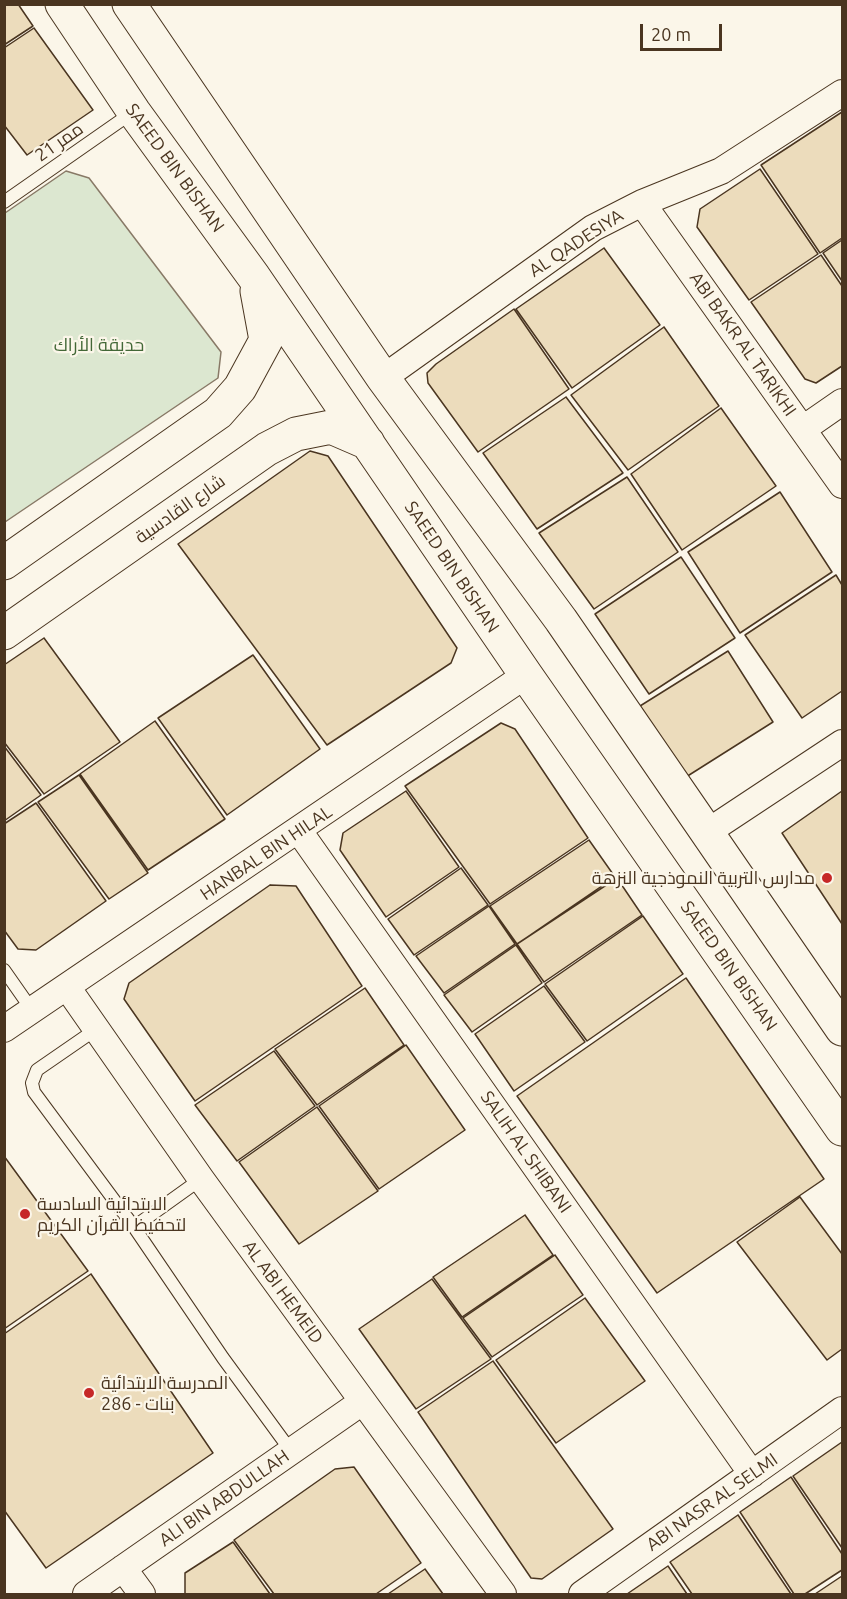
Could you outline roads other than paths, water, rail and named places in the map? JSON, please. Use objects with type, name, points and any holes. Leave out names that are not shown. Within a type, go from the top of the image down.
[{"type":"street","name":"SAEED BIN BISHAN","points":[[62,4],[134,112],[254,277],[526,675],[843,1130]]},
{"type":"street","points":[[129,4],[383,378],[561,620],[843,1029]]},
{"type":"street","name":"AL QADESIYA","points":[[383,378],[593,228],[642,203],[721,171],[843,93]]},
{"type":"street","name":"ABI BAKR AL TARIKHI","points":[[642,203],[843,485]]},
{"type":"street","points":[[4,563],[218,413],[240,388],[266,340],[254,277]]},
{"type":"street","points":[[803,429],[843,402]]},
{"type":"street","name":"شارع القادسية","points":[[4,633],[276,444],[296,434],[331,427],[368,443]]},
{"type":"street","name":"HANBAL BIN HILAL","points":[[4,1029],[526,675]]},
{"type":"street","points":[[706,833],[843,743]]},
{"type":"street","name":"SALIH AL SHIBANI","points":[[299,831],[752,1474]]},
{"type":"street","name":"AL ABI HEMEID","points":[[67,987],[201,1179],[502,1594]]},
{"type":"street","name":"ALI BIN ABDULLAH","points":[[86,1594],[362,1402]]},
{"type":"street","name":"ABI NASR AL SELMI","points":[[582,1594],[843,1410]]},
{"type":"street","points":[[123,1568],[142,1594]]},
{"type":"lane","name":"ممر 21","points":[[4,202],[134,112]]},
{"type":"lane","points":[[4,970],[32,1010]]},
{"type":"lane","points":[[95,1030],[37,1070],[32,1083],[34,1092],[134,1227],[223,1358],[291,1451]]},
{"type":"lane","points":[[134,1227],[201,1179]]},
{"type":"place","name":"مدارس التربية النموذجية النزهة","points":[[827,878]]},
{"type":"place","name":"الابتدائية السادسة لتحفيظ القرآن الكريم","points":[[25,1214]]},
{"type":"place","name":"المدرسة الابتدائية 286 - بنات","points":[[89,1393]]},
{"type":"park label","name":"حديقة الأراك","points":[[99,345]]}]
